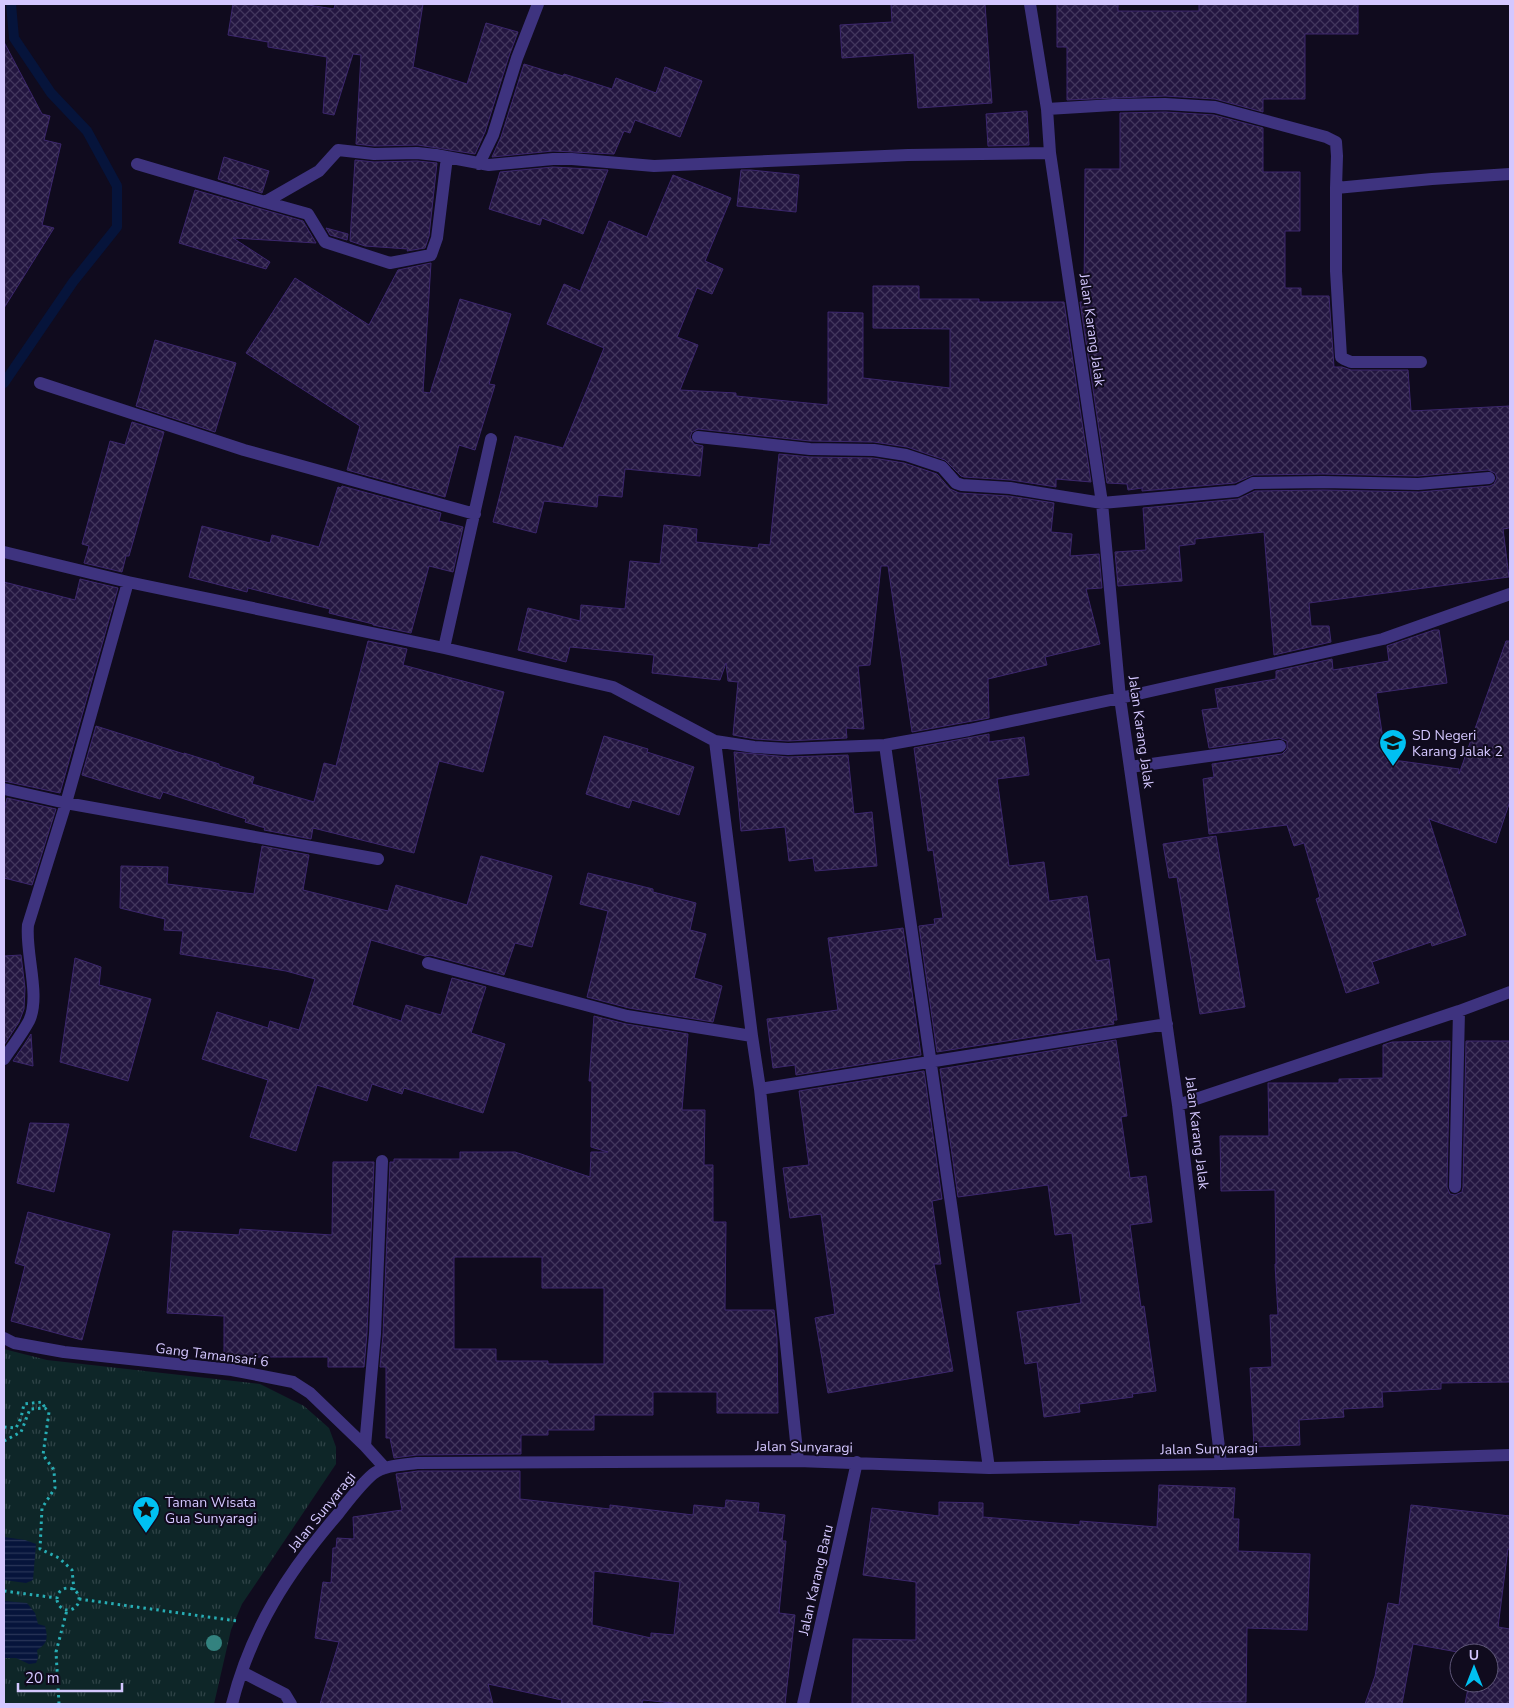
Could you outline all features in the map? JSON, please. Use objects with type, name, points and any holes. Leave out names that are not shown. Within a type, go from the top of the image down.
[{"type":"street","points":[[480,164],[493,136],[517,58],[538,4]]},
{"type":"street","name":"Jalan Karang Jalak","points":[[1030,4],[1102,504],[1120,698],[1178,1105],[1221,1464]]},
{"type":"street","points":[[1046,109],[1139,105],[1215,107],[1326,137],[1336,142],[1336,271],[1341,357],[1351,362],[1421,362]]},
{"type":"street","points":[[265,202],[319,171],[338,150],[364,153],[417,153],[489,165],[572,159],[654,166],[908,155],[1050,153]]},
{"type":"street","points":[[137,164],[308,214],[325,242],[390,263],[430,255],[437,238],[447,157]]},
{"type":"street","points":[[1336,188],[1510,174]]},
{"type":"street","points":[[40,383],[244,450],[475,514]]},
{"type":"street","points":[[698,437],[810,449],[874,450],[916,457],[942,467],[956,483],[962,485],[1010,488],[1102,504],[1236,491],[1253,483],[1418,484],[1489,478]]},
{"type":"street","points":[[444,648],[491,439]]},
{"type":"street","points":[[4,552],[128,582],[444,648],[613,687],[716,741],[754,747],[788,749],[885,745],[978,728],[1120,698],[1383,639],[1510,594]]},
{"type":"street","points":[[4,1060],[29,1020],[33,1008],[33,987],[27,935],[28,925],[66,803],[128,582]]},
{"type":"street","points":[[716,741],[760,1089],[798,1461]]},
{"type":"street","points":[[885,745],[989,1468]]},
{"type":"street","points":[[1130,767],[1280,746]]},
{"type":"street","points":[[4,789],[66,803],[378,859]]},
{"type":"street","points":[[428,963],[627,1016],[752,1036]]},
{"type":"street","points":[[1178,1105],[1459,1011],[1510,992]]},
{"type":"street","points":[[1455,1187],[1459,1011]]},
{"type":"street","points":[[760,1089],[1167,1024]]},
{"type":"street","points":[[366,1446],[375,1334],[382,1161]]},
{"type":"street","name":"Gang Tamansari 6","points":[[4,1338],[14,1342],[64,1352],[232,1370],[293,1382],[310,1393],[366,1446],[385,1468]]},
{"type":"street","name":"Jalan Sunyaragi","points":[[232,1704],[248,1652],[260,1626],[291,1575],[326,1527],[358,1489],[374,1474],[385,1468],[417,1464],[798,1461],[989,1468],[1221,1464],[1510,1454]]},
{"type":"street","name":"Jalan Karang Baru","points":[[803,1704],[857,1462]]},
{"type":"street","points":[[242,1672],[285,1694],[291,1704]]},
{"type":"path","points":[[4,1426],[16,1428],[21,1418],[24,1404],[42,1402],[49,1412],[43,1455],[54,1470],[54,1488],[42,1508],[40,1549],[59,1558],[72,1570],[74,1590]]},
{"type":"path","points":[[4,1441],[21,1432],[30,1409],[45,1408]]},
{"type":"path","points":[[67,1588],[77,1592],[79,1599],[75,1607],[67,1610],[60,1606],[57,1598],[60,1591],[67,1588]]},
{"type":"path","points":[[4,1592],[57,1598]]},
{"type":"path","points":[[79,1599],[235,1620],[260,1626]]},
{"type":"path","points":[[59,1704],[56,1652],[67,1610]]},
{"type":"green space","name":"Taman Wisata Gua Sunyaragi","points":[[4,1349],[47,1360],[260,1384],[304,1406],[329,1428],[336,1447],[336,1464],[242,1604],[231,1630],[214,1704],[4,1704]]},
{"type":"water","points":[[4,1537],[25,1540],[36,1544],[33,1580],[26,1583],[4,1580]]},
{"type":"water","points":[[4,1601],[27,1603],[35,1613],[38,1624],[45,1626],[46,1640],[37,1650],[38,1658],[36,1663],[29,1664],[16,1658],[4,1658]]},
{"type":"building","points":[[233,4],[302,4],[334,9],[335,4],[423,4],[413,67],[467,84],[486,23],[518,32],[485,132],[475,154],[418,145],[374,146],[356,144],[361,55],[353,54],[334,115],[323,113],[327,57],[268,47],[268,42],[228,35]]},
{"type":"building","points":[[891,4],[985,4],[992,103],[918,108],[914,53],[842,58],[840,25],[892,22]]},
{"type":"building","points":[[1057,4],[1118,4],[1118,11],[1199,11],[1199,4],[1358,4],[1358,34],[1305,34],[1305,99],[1263,99],[1263,112],[1215,99],[1165,96],[1067,100],[1067,47],[1057,47]]},
{"type":"building","points":[[4,42],[42,114],[50,116],[44,140],[61,144],[42,225],[54,228],[4,308]]},
{"type":"building","points":[[524,64],[612,89],[616,78],[656,93],[665,67],[702,81],[680,137],[635,120],[630,133],[624,131],[614,154],[553,151],[492,157],[501,137]]},
{"type":"building","points":[[1027,111],[1029,145],[988,146],[986,114]]},
{"type":"building","points":[[1165,112],[1214,115],[1263,128],[1263,172],[1300,172],[1300,231],[1285,231],[1285,288],[1301,288],[1301,296],[1329,296],[1334,367],[1351,370],[1408,370],[1411,411],[1510,406],[1510,528],[1503,529],[1509,577],[1309,603],[1311,626],[1329,626],[1331,642],[1274,655],[1264,532],[1195,539],[1195,544],[1179,546],[1182,581],[1118,586],[1115,552],[1146,550],[1143,508],[1238,499],[1255,491],[1419,492],[1490,486],[1494,484],[1497,478],[1495,473],[1488,470],[1418,476],[1253,475],[1235,483],[1142,491],[1142,488],[1128,490],[1127,484],[1107,483],[1080,302],[1084,302],[1085,169],[1120,169],[1120,113]]},
{"type":"building","points":[[224,157],[269,171],[262,193],[218,179]]},
{"type":"building","points":[[355,160],[437,163],[429,236],[425,248],[407,251],[408,249],[365,246],[350,241]]},
{"type":"building","points":[[553,167],[608,170],[583,234],[542,218],[540,225],[489,209],[500,172]]},
{"type":"building","points":[[741,170],[799,175],[796,212],[737,206]]},
{"type":"building","points":[[673,175],[731,198],[705,261],[723,269],[712,294],[697,288],[677,337],[698,345],[680,390],[736,393],[736,396],[828,405],[828,312],[863,313],[863,378],[950,388],[950,329],[873,328],[873,286],[919,286],[919,299],[979,299],[979,302],[1064,302],[1091,482],[1056,479],[1056,487],[1011,480],[964,477],[945,460],[907,447],[874,442],[810,441],[698,429],[692,432],[690,437],[694,444],[703,446],[700,476],[625,469],[622,497],[598,495],[597,507],[544,501],[536,533],[493,522],[515,436],[563,448],[604,348],[547,324],[564,284],[580,291],[609,221],[647,237]]},
{"type":"building","points":[[195,190],[303,221],[316,243],[233,238],[270,262],[266,269],[179,243]]},
{"type":"building","points":[[326,228],[348,234],[347,240],[330,235]]},
{"type":"building","points":[[431,263],[423,392],[430,393],[460,299],[511,314],[489,384],[495,385],[475,450],[459,445],[445,497],[347,470],[360,426],[246,353],[295,278],[369,325],[398,270]]},
{"type":"building","points":[[155,340],[236,363],[215,432],[136,406]]},
{"type":"building","points":[[132,422],[164,432],[129,556],[126,556],[122,572],[84,563],[89,546],[82,544],[110,441],[125,445]]},
{"type":"building","points":[[779,454],[810,457],[873,458],[904,463],[937,474],[950,489],[959,493],[1009,496],[1054,503],[1051,532],[1072,534],[1070,556],[1099,554],[1102,588],[1086,589],[1100,644],[1045,657],[1047,665],[988,679],[989,718],[912,732],[888,566],[881,566],[870,665],[858,666],[864,729],[846,728],[847,738],[788,741],[755,739],[733,735],[738,682],[728,681],[726,663],[720,680],[652,673],[654,655],[570,647],[566,662],[518,650],[528,608],[580,621],[581,605],[625,609],[630,561],[660,564],[664,525],[697,529],[696,542],[758,548],[759,544],[770,545]]},
{"type":"building","points":[[342,486],[441,513],[439,521],[463,527],[453,572],[429,566],[411,633],[329,613],[330,609],[248,588],[247,592],[189,577],[202,526],[270,543],[272,535],[319,547],[338,487],[341,488]]},
{"type":"building","points":[[80,579],[118,588],[60,793],[4,781],[4,582],[75,600]]},
{"type":"building","points":[[1439,630],[1447,683],[1376,693],[1386,759],[1459,769],[1459,774],[1506,641],[1510,641],[1510,801],[1496,843],[1429,819],[1466,935],[1432,946],[1431,942],[1372,962],[1379,983],[1346,993],[1316,899],[1320,897],[1304,843],[1294,846],[1287,825],[1209,834],[1203,779],[1214,777],[1212,764],[1282,754],[1287,749],[1287,741],[1279,738],[1209,748],[1202,710],[1218,708],[1215,689],[1276,679],[1276,671],[1332,659],[1333,670],[1389,661],[1387,646]]},
{"type":"building","points":[[368,641],[407,649],[403,665],[504,692],[483,772],[439,761],[414,853],[313,828],[311,839],[264,830],[265,828],[245,822],[246,819],[163,792],[160,799],[82,775],[96,726],[219,764],[219,766],[254,777],[252,784],[314,802],[324,763],[336,766]]},
{"type":"building","points":[[989,734],[989,742],[1024,737],[1029,775],[997,779],[1009,866],[1044,862],[1049,901],[1087,896],[1096,961],[1109,959],[1117,1020],[1113,1020],[1114,1024],[937,1052],[919,926],[935,924],[934,919],[943,918],[933,850],[928,851],[914,748]]},
{"type":"building","points":[[604,736],[648,749],[647,752],[694,767],[679,815],[632,800],[629,808],[586,794]]},
{"type":"building","points":[[734,752],[788,757],[848,755],[854,814],[872,812],[877,866],[815,871],[813,858],[789,861],[785,827],[741,831]]},
{"type":"building","points":[[7,798],[56,809],[32,885],[4,878],[4,811]]},
{"type":"building","points":[[1216,836],[1245,1007],[1200,1014],[1177,877],[1169,878],[1163,844]]},
{"type":"building","points":[[262,846],[309,855],[303,890],[388,911],[396,885],[467,905],[481,856],[552,876],[532,947],[515,943],[504,975],[430,955],[425,956],[371,940],[352,1005],[401,1021],[406,1005],[441,1015],[452,978],[486,987],[471,1033],[505,1044],[483,1113],[404,1088],[402,1094],[372,1084],[367,1101],[317,1085],[296,1151],[250,1137],[268,1080],[202,1059],[217,1012],[268,1028],[270,1021],[299,1030],[315,979],[286,971],[180,954],[183,931],[164,930],[165,919],[120,908],[121,866],[168,867],[167,884],[254,894]]},
{"type":"building","points":[[588,873],[653,889],[653,892],[696,903],[690,930],[706,934],[694,978],[722,986],[713,1022],[629,1008],[587,997],[608,911],[580,904]]},
{"type":"building","points":[[903,928],[921,1055],[796,1075],[795,1065],[773,1068],[767,1019],[838,1010],[828,938]]},
{"type":"building","points":[[21,955],[25,988],[24,1009],[19,1022],[4,1045],[4,956]]},
{"type":"building","points":[[75,958],[101,967],[99,985],[151,999],[128,1081],[60,1062]]},
{"type":"building","points":[[594,1016],[626,1024],[688,1034],[682,1110],[705,1110],[704,1165],[713,1165],[713,1222],[726,1222],[725,1310],[774,1310],[777,1338],[778,1413],[717,1413],[717,1392],[653,1392],[653,1415],[594,1415],[594,1430],[548,1430],[548,1435],[521,1435],[521,1454],[417,1455],[394,1458],[390,1438],[386,1438],[386,1367],[380,1367],[390,1162],[394,1162],[394,1159],[460,1159],[460,1152],[515,1152],[590,1177],[591,1152],[608,1152],[591,1147],[592,1081],[589,1081]],"holes":[[[454,1257],[542,1257],[542,1288],[604,1288],[604,1364],[548,1364],[548,1361],[496,1361],[496,1349],[454,1349]]]},
{"type":"building","points":[[31,1034],[33,1066],[13,1061],[24,1045]]},
{"type":"building","points":[[1116,1040],[1127,1116],[1121,1117],[1130,1178],[1146,1176],[1152,1222],[1130,1225],[1141,1307],[1144,1306],[1156,1391],[1132,1394],[1133,1397],[1079,1404],[1080,1412],[1044,1417],[1037,1362],[1025,1364],[1017,1312],[1081,1303],[1072,1233],[1055,1235],[1048,1185],[958,1197],[940,1069]]},
{"type":"building","points":[[1450,1041],[1447,1187],[1450,1194],[1455,1195],[1462,1192],[1463,1187],[1466,1041],[1510,1041],[1510,1382],[1441,1383],[1441,1389],[1382,1392],[1383,1407],[1343,1409],[1344,1417],[1299,1420],[1300,1445],[1254,1447],[1250,1368],[1272,1367],[1270,1315],[1278,1315],[1275,1264],[1275,1190],[1221,1191],[1220,1136],[1269,1136],[1268,1083],[1339,1083],[1339,1079],[1383,1078],[1383,1045],[1392,1042]]},
{"type":"building","points":[[924,1071],[942,1199],[932,1201],[941,1264],[934,1264],[953,1371],[828,1393],[815,1318],[835,1314],[821,1214],[790,1218],[783,1168],[809,1165],[799,1091]]},
{"type":"building","points":[[30,1123],[69,1124],[54,1192],[17,1183]]},
{"type":"building","points":[[333,1162],[374,1162],[364,1367],[328,1367],[328,1357],[224,1357],[224,1316],[167,1313],[173,1231],[239,1235],[240,1229],[332,1235]]},
{"type":"building","points":[[28,1212],[110,1234],[82,1340],[11,1321],[25,1266],[15,1263]]},
{"type":"building","points":[[418,1471],[520,1471],[520,1499],[610,1509],[610,1505],[693,1515],[694,1505],[725,1508],[726,1500],[759,1503],[758,1512],[785,1515],[782,1541],[786,1541],[779,1613],[795,1615],[785,1704],[683,1704],[643,1700],[642,1704],[561,1704],[562,1700],[488,1684],[493,1704],[320,1704],[339,1642],[315,1638],[323,1582],[331,1583],[333,1548],[336,1548],[337,1538],[354,1539],[353,1517],[402,1510],[396,1474]],"holes":[[[594,1571],[680,1582],[674,1635],[651,1633],[651,1638],[592,1625]]]},
{"type":"building","points":[[1159,1485],[1235,1488],[1233,1519],[1239,1519],[1238,1551],[1310,1554],[1307,1630],[1247,1628],[1246,1702],[1200,1702],[1200,1704],[852,1704],[853,1639],[916,1640],[916,1582],[863,1575],[872,1508],[939,1516],[939,1502],[983,1503],[983,1517],[1080,1525],[1080,1521],[1157,1527]]},
{"type":"building","points":[[1411,1505],[1510,1516],[1510,1550],[1508,1549],[1498,1627],[1510,1629],[1510,1704],[1465,1704],[1467,1693],[1499,1693],[1499,1643],[1449,1643],[1449,1650],[1413,1644],[1402,1704],[1365,1704],[1375,1676],[1388,1603],[1399,1605]]},
{"type":"waterway","points":[[4,383],[73,282],[117,227],[117,186],[87,131],[51,93],[14,38],[11,4]]},
{"type":"place","name":"SD Negeri Karang Jalak 2","points":[[1393,767]]},
{"type":"place","name":"Taman Wisata Gua Sunyaragi","points":[[146,1534]]}]
